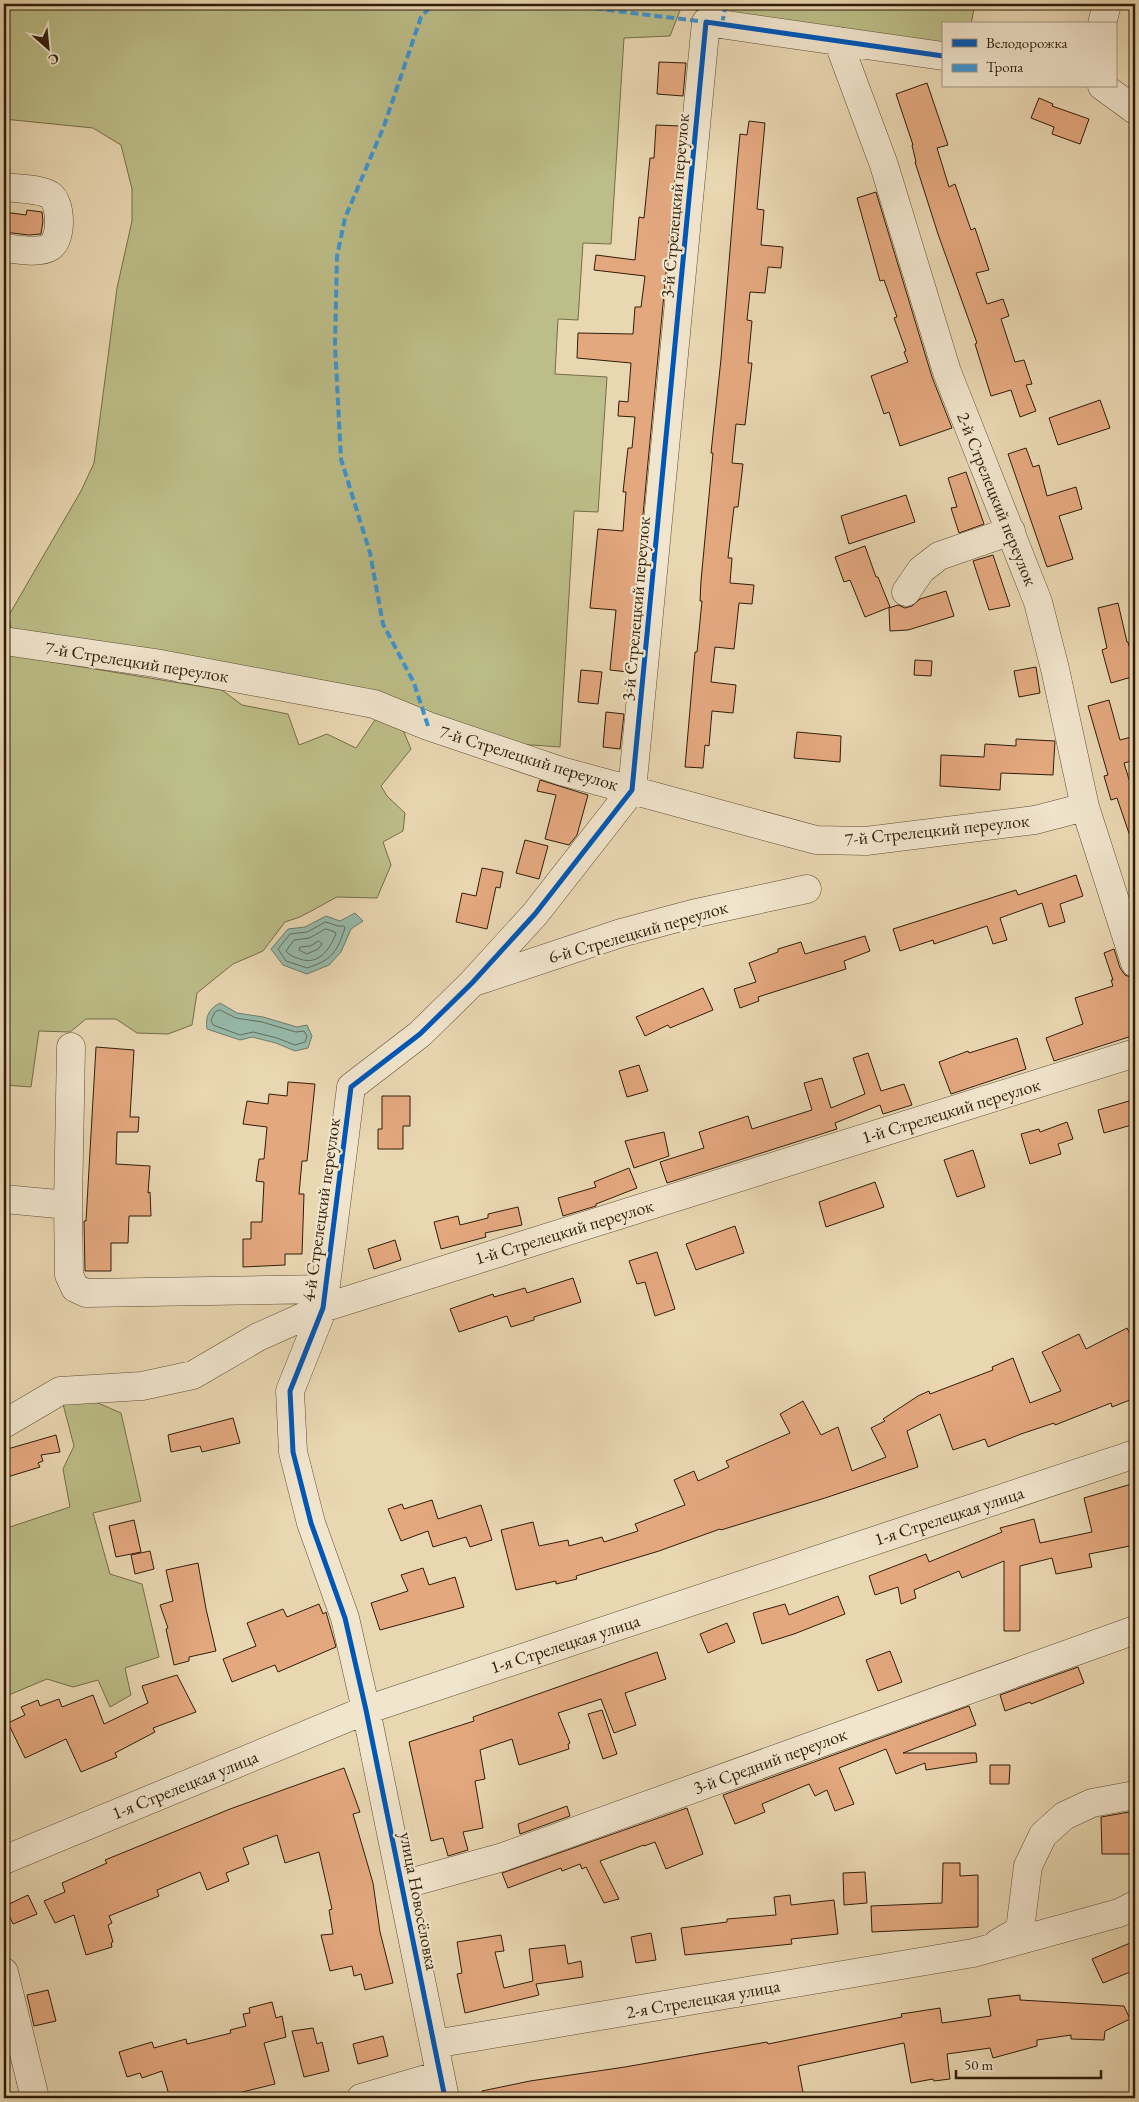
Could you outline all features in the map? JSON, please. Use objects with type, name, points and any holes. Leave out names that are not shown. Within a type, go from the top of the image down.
[{"type":"street","points":[[1102,22],[1107,4]]},
{"type":"street","points":[[718,17],[838,41],[942,56]]},
{"type":"street","name":"3-й Стрелецкий переулок","points":[[632,790],[718,17]]},
{"type":"street","name":"2-й Стрелецкий переулок","points":[[838,41],[884,164],[947,372],[1038,602],[1055,669],[1085,807],[1135,963]]},
{"type":"street","points":[[1105,88],[1135,110]]},
{"type":"street","points":[[4,187],[43,192],[57,202],[60,212],[56,241],[50,248],[38,250],[4,248]]},
{"type":"street","points":[[906,592],[921,570],[939,556],[1011,531]]},
{"type":"street","name":"7-й Стрелецкий переулок","points":[[4,641],[155,664],[374,704],[428,726],[544,765],[816,840],[866,841],[1035,820],[1085,807]]},
{"type":"street","points":[[472,983],[535,914],[632,790]]},
{"type":"street","name":"6-й Стрелецкий переулок","points":[[472,983],[621,933],[692,914],[807,888]]},
{"type":"street","name":"4-й Стрелецкий переулок","points":[[366,1710],[345,1618],[311,1523],[293,1452],[290,1390],[324,1299],[351,1087],[420,1034],[472,983]]},
{"type":"street","points":[[71,1047],[68,1275],[75,1288],[86,1293],[324,1299]]},
{"type":"street","name":"1-й Стрелецкий переулок","points":[[4,1424],[60,1391],[142,1386],[193,1375],[324,1299],[1135,1053]]},
{"type":"street","points":[[4,1199],[68,1205]]},
{"type":"street","name":"1-я Стрелецкая улица","points":[[4,1860],[366,1710],[1135,1454]]},
{"type":"street","name":"3-й Средний переулок","points":[[402,1885],[504,1857],[1135,1630]]},
{"type":"street","name":"улица Новосёловка","points":[[366,1710],[442,2086]]},
{"type":"street","points":[[973,1953],[1002,1942],[1020,1930],[1028,1866],[1043,1835],[1064,1816],[1092,1803],[1135,1794]]},
{"type":"street","points":[[973,1953],[1119,1913],[1135,1906]]},
{"type":"street","name":"2-я Стрелецкая улица","points":[[434,2044],[973,1953]]},
{"type":"street","points":[[4,1972],[34,2098]]},
{"type":"street","points":[[361,2098],[442,2086]]},
{"type":"green space","points":[[18,4],[975,4],[971,22],[942,22],[942,43],[681,8],[670,36],[624,38],[611,244],[583,243],[578,320],[558,319],[555,374],[607,377],[598,512],[574,511],[560,747],[503,743],[341,688],[326,681],[11,630],[9,615],[81,491],[94,463],[117,288],[132,221],[132,189],[121,145],[93,128],[4,119],[4,10]]},
{"type":"green space","points":[[4,654],[222,690],[242,705],[288,714],[299,745],[327,734],[356,748],[377,717],[402,728],[411,749],[381,786],[387,796],[405,813],[403,831],[383,842],[391,865],[377,898],[337,897],[300,917],[285,922],[263,951],[233,964],[197,993],[192,1025],[168,1034],[137,1033],[116,1019],[86,1019],[70,1032],[39,1031],[31,1087],[4,1085]]},
{"type":"green space","points":[[91,1400],[121,1413],[141,1501],[93,1513],[110,1574],[142,1584],[159,1657],[125,1668],[131,1695],[110,1707],[98,1680],[73,1687],[47,1679],[4,1697],[4,1529],[70,1507],[63,1469],[74,1446],[63,1404]]},
{"type":"water","points":[[355,913],[363,921],[351,929],[341,952],[329,965],[307,974],[283,965],[271,949],[288,929],[305,927],[326,916],[340,921]]},
{"type":"water","points":[[220,1003],[237,1013],[263,1017],[297,1027],[307,1025],[312,1036],[308,1048],[295,1051],[276,1043],[252,1037],[240,1040],[207,1029],[209,1013]]},
{"type":"building","points":[[659,62],[686,63],[683,96],[657,94]]},
{"type":"building","points":[[927,83],[948,145],[937,148],[949,187],[955,184],[971,230],[975,228],[989,270],[976,273],[987,304],[1003,299],[1009,316],[1001,319],[1015,362],[1024,360],[1032,384],[1026,385],[1036,411],[1020,417],[1011,390],[991,396],[975,344],[977,343],[938,234],[915,162],[913,145],[896,94]]},
{"type":"building","points":[[1039,98],[1053,104],[1052,106],[1089,119],[1080,144],[1052,134],[1054,127],[1031,118]]},
{"type":"building","points":[[749,121],[765,123],[757,209],[764,210],[761,245],[783,247],[781,268],[768,267],[765,293],[750,292],[747,320],[752,321],[748,363],[752,363],[745,425],[736,424],[732,463],[743,464],[738,507],[734,507],[728,558],[732,558],[730,583],[754,585],[752,604],[739,603],[734,649],[715,647],[711,682],[736,685],[733,713],[712,711],[709,746],[705,745],[703,768],[685,767],[695,652],[697,652],[702,601],[700,601],[701,581],[713,453],[711,453],[740,134],[747,135]]},
{"type":"building","points":[[656,125],[680,126],[628,672],[610,670],[616,610],[590,608],[598,529],[623,531],[626,492],[623,492],[628,448],[632,448],[635,417],[618,416],[619,401],[628,402],[631,363],[577,358],[578,333],[633,334],[635,307],[641,307],[645,276],[594,270],[596,255],[635,260],[639,217],[644,218],[650,158],[654,158]]},
{"type":"building","points":[[876,192],[932,377],[952,428],[900,446],[889,412],[884,414],[871,376],[908,362],[894,318],[897,317],[884,280],[880,281],[857,198]]},
{"type":"building","points":[[27,210],[42,212],[41,234],[29,235],[4,232],[4,212],[26,215]]},
{"type":"building","points":[[1100,400],[1110,428],[1058,445],[1049,418]]},
{"type":"building","points":[[1026,448],[1033,467],[1039,465],[1047,496],[1076,487],[1082,509],[1059,516],[1073,559],[1047,567],[1008,454]]},
{"type":"building","points":[[966,472],[984,524],[959,533],[951,508],[957,507],[948,478]]},
{"type":"building","points":[[906,495],[915,522],[849,544],[841,516]]},
{"type":"building","points":[[865,546],[876,577],[878,577],[890,607],[865,617],[850,580],[844,582],[835,557]]},
{"type":"building","points":[[993,555],[1010,606],[989,610],[973,561]]},
{"type":"building","points":[[946,591],[954,616],[908,630],[890,631],[889,608],[898,605],[905,608],[912,606],[920,599]]},
{"type":"building","points":[[1118,603],[1135,667],[1135,676],[1111,683],[1102,650],[1107,648],[1098,608]]},
{"type":"building","points":[[915,660],[932,661],[931,676],[914,675]]},
{"type":"building","points":[[1036,667],[1040,693],[1019,697],[1014,671]]},
{"type":"building","points":[[581,670],[602,672],[598,704],[578,702]]},
{"type":"building","points":[[1109,700],[1120,740],[1135,736],[1135,760],[1124,763],[1135,799],[1135,844],[1133,845],[1117,798],[1111,800],[1104,776],[1108,775],[1088,706]]},
{"type":"building","points":[[606,712],[624,714],[620,749],[603,747]]},
{"type":"building","points":[[797,732],[841,736],[840,762],[794,758]]},
{"type":"building","points":[[1016,739],[1055,741],[1053,775],[1001,773],[1000,790],[940,786],[941,755],[984,757],[985,744],[1016,746]]},
{"type":"building","points":[[540,780],[588,795],[577,835],[569,845],[545,839],[556,795],[537,791]]},
{"type":"building","points":[[525,840],[548,846],[539,879],[516,873]]},
{"type":"building","points":[[482,868],[503,872],[500,888],[496,887],[487,929],[456,922],[462,893],[476,896]]},
{"type":"building","points":[[1076,875],[1083,896],[1060,904],[1065,922],[1049,927],[1042,903],[1000,918],[1007,940],[993,944],[987,926],[934,944],[933,940],[900,951],[893,929],[1016,890],[1018,895]]},
{"type":"building","points":[[865,936],[870,951],[844,961],[846,969],[758,997],[759,1001],[740,1008],[734,989],[756,982],[749,963],[778,952],[778,949],[801,942],[805,954]]},
{"type":"building","points":[[1114,949],[1120,968],[1125,975],[1133,978],[1135,985],[1135,1035],[1054,1061],[1046,1038],[1083,1024],[1075,998],[1113,986],[1111,980],[1113,980],[1104,953]]},
{"type":"building","points":[[703,988],[713,1010],[670,1028],[668,1025],[645,1036],[636,1017]]},
{"type":"building","points":[[1017,1038],[1026,1069],[951,1094],[939,1062],[968,1051],[969,1053]]},
{"type":"building","points":[[96,1047],[134,1050],[130,1117],[139,1117],[138,1132],[117,1132],[116,1164],[150,1166],[148,1193],[150,1192],[151,1216],[129,1216],[128,1243],[111,1243],[111,1271],[85,1271],[84,1221],[86,1221]]},
{"type":"building","points":[[868,1053],[881,1091],[904,1084],[912,1105],[883,1114],[880,1105],[835,1123],[837,1129],[667,1183],[660,1162],[704,1148],[699,1132],[748,1116],[752,1129],[812,1110],[804,1083],[822,1078],[831,1108],[865,1094],[853,1058]]},
{"type":"building","points":[[639,1065],[648,1091],[627,1097],[619,1071]]},
{"type":"building","points":[[288,1082],[315,1084],[307,1161],[302,1161],[299,1194],[304,1194],[302,1254],[285,1254],[285,1265],[243,1267],[243,1239],[251,1239],[251,1222],[262,1222],[264,1182],[256,1181],[259,1159],[264,1159],[267,1127],[243,1124],[247,1101],[268,1104],[269,1094],[287,1096]]},
{"type":"building","points":[[382,1096],[410,1096],[410,1126],[403,1126],[403,1149],[378,1149],[378,1129],[382,1129]]},
{"type":"building","points":[[1129,1101],[1135,1124],[1104,1133],[1098,1110]]},
{"type":"building","points":[[1067,1122],[1073,1139],[1058,1144],[1061,1154],[1030,1164],[1021,1134],[1039,1129],[1040,1132]]},
{"type":"building","points":[[664,1132],[669,1156],[634,1168],[625,1141]]},
{"type":"building","points":[[973,1150],[985,1187],[957,1197],[944,1160]]},
{"type":"building","points":[[629,1168],[637,1188],[596,1204],[596,1206],[563,1216],[558,1198],[596,1187],[594,1182]]},
{"type":"building","points":[[875,1182],[884,1207],[826,1227],[819,1202]]},
{"type":"building","points":[[518,1207],[522,1225],[485,1233],[486,1237],[441,1249],[434,1222],[458,1216],[460,1225],[488,1218],[488,1214]]},
{"type":"building","points":[[735,1226],[744,1253],[696,1270],[686,1244]]},
{"type":"building","points":[[395,1240],[401,1260],[374,1269],[368,1249]]},
{"type":"building","points":[[657,1252],[675,1309],[655,1316],[645,1282],[637,1284],[629,1261]]},
{"type":"building","points":[[573,1278],[581,1302],[534,1317],[534,1320],[511,1327],[507,1316],[459,1332],[450,1309],[493,1294],[494,1297],[525,1288],[527,1293]]},
{"type":"building","points":[[1127,1328],[1135,1344],[1135,1398],[1112,1407],[1111,1403],[1055,1425],[1054,1423],[988,1447],[985,1439],[953,1450],[940,1414],[907,1431],[918,1467],[576,1576],[577,1579],[556,1584],[556,1581],[516,1590],[501,1530],[533,1522],[539,1546],[568,1540],[569,1546],[602,1537],[604,1542],[638,1531],[635,1524],[685,1505],[674,1480],[694,1471],[698,1481],[729,1467],[726,1461],[790,1433],[780,1414],[803,1401],[821,1435],[838,1427],[852,1471],[886,1457],[871,1428],[885,1421],[883,1419],[918,1396],[929,1391],[930,1394],[993,1370],[992,1367],[1013,1358],[1030,1403],[1061,1391],[1042,1352],[1079,1334],[1086,1349]]},
{"type":"building","points":[[233,1418],[240,1443],[202,1452],[200,1446],[171,1452],[168,1435]]},
{"type":"building","points":[[56,1435],[60,1452],[41,1455],[43,1461],[38,1463],[40,1467],[4,1478],[4,1450]]},
{"type":"building","points":[[1135,1483],[1135,1512],[1130,1513],[1135,1545],[1089,1554],[1092,1567],[1056,1574],[1052,1558],[1020,1566],[1020,1631],[1004,1631],[1004,1561],[962,1578],[959,1571],[914,1590],[916,1598],[901,1604],[898,1587],[875,1595],[869,1576],[926,1554],[929,1562],[1002,1532],[1000,1528],[1034,1519],[1040,1543],[1092,1532],[1084,1498]]},
{"type":"building","points":[[432,1500],[438,1519],[481,1505],[492,1540],[470,1547],[466,1537],[433,1547],[428,1531],[401,1541],[388,1509],[402,1504],[404,1509]]},
{"type":"building","points":[[134,1520],[141,1552],[116,1557],[109,1526]]},
{"type":"building","points":[[150,1551],[154,1569],[135,1574],[131,1555]]},
{"type":"building","points":[[198,1563],[216,1651],[189,1657],[189,1661],[174,1665],[166,1629],[168,1628],[160,1605],[173,1601],[166,1570]]},
{"type":"building","points":[[423,1568],[429,1585],[455,1577],[464,1607],[380,1630],[371,1603],[408,1591],[401,1575]]},
{"type":"building","points":[[838,1596],[845,1614],[762,1644],[753,1613],[785,1604],[789,1615]]},
{"type":"building","points":[[319,1604],[323,1614],[326,1612],[336,1647],[278,1672],[275,1665],[232,1682],[223,1659],[256,1646],[247,1623],[283,1609],[287,1617]]},
{"type":"building","points":[[727,1623],[735,1642],[708,1653],[700,1634]]},
{"type":"building","points":[[890,1651],[902,1682],[878,1691],[866,1660]]},
{"type":"building","points":[[657,1652],[666,1679],[625,1693],[636,1725],[614,1733],[601,1699],[558,1713],[570,1743],[568,1744],[569,1749],[519,1765],[512,1739],[480,1750],[485,1779],[475,1781],[483,1828],[463,1832],[468,1850],[448,1856],[443,1838],[431,1841],[409,1742],[474,1721],[473,1717]]},
{"type":"building","points":[[1078,1667],[1084,1683],[1031,1704],[1030,1702],[1005,1711],[1000,1695]]},
{"type":"building","points":[[177,1675],[196,1712],[153,1728],[155,1732],[115,1753],[117,1757],[81,1772],[66,1739],[25,1758],[8,1723],[25,1715],[21,1707],[38,1700],[40,1706],[59,1699],[62,1707],[93,1695],[104,1724],[148,1703],[142,1686]]},
{"type":"building","points":[[969,1706],[976,1725],[903,1753],[976,1753],[977,1762],[926,1770],[925,1763],[896,1774],[886,1749],[839,1768],[854,1804],[835,1811],[827,1790],[815,1796],[809,1784],[762,1804],[765,1812],[735,1824],[723,1795]]},
{"type":"building","points":[[602,1710],[617,1754],[603,1759],[588,1714]]},
{"type":"building","points":[[990,1765],[1010,1765],[1009,1784],[990,1784]]},
{"type":"building","points":[[344,1768],[360,1812],[353,1814],[373,1883],[380,1932],[393,1983],[365,1990],[361,1974],[354,1976],[352,1966],[330,1971],[321,1935],[333,1934],[329,1910],[332,1909],[319,1852],[285,1863],[277,1835],[243,1848],[249,1864],[226,1873],[229,1881],[207,1890],[200,1872],[157,1890],[159,1896],[109,1916],[112,1923],[108,1925],[113,1942],[111,1943],[112,1947],[86,1955],[74,1915],[55,1923],[44,1901],[65,1892],[62,1883],[107,1863],[105,1860],[230,1809]]},
{"type":"building","points":[[567,1806],[570,1816],[520,1834],[518,1824]]},
{"type":"building","points":[[687,1808],[703,1854],[666,1869],[655,1842],[600,1861],[619,1899],[604,1903],[586,1867],[582,1869],[580,1864],[562,1871],[561,1868],[508,1888],[502,1873]]},
{"type":"building","points":[[1135,1811],[1135,1854],[1102,1854],[1101,1817]]},
{"type":"building","points":[[943,1863],[960,1863],[960,1876],[978,1875],[978,1927],[872,1932],[871,1906],[942,1903]]},
{"type":"building","points":[[865,1872],[867,1903],[844,1905],[843,1873]]},
{"type":"building","points":[[28,1895],[37,1914],[13,1924],[5,1906]]},
{"type":"building","points":[[790,1895],[791,1905],[834,1900],[838,1934],[791,1939],[792,1944],[685,1955],[681,1928],[727,1922],[727,1919],[776,1915],[774,1897]]},
{"type":"building","points":[[651,1933],[656,1960],[636,1963],[631,1937]]},
{"type":"building","points":[[501,1935],[504,1951],[495,1952],[504,1988],[533,1981],[529,1949],[565,1945],[568,1964],[581,1961],[583,1977],[536,1984],[539,1995],[465,2013],[457,1974],[462,1973],[457,1942]]},
{"type":"building","points":[[1135,1941],[1135,1970],[1103,1983],[1092,1959]]},
{"type":"building","points":[[48,1990],[56,2021],[34,2026],[27,1995]]},
{"type":"building","points":[[1020,1995],[1020,2000],[1124,2006],[1130,2019],[1105,2031],[1104,2040],[1071,2039],[1071,2035],[1037,2040],[1037,2046],[993,2058],[990,2048],[947,2054],[950,2079],[934,2081],[933,2079],[911,2083],[904,2043],[798,2066],[804,2098],[751,2098],[750,2094],[722,2098],[483,2098],[482,2091],[530,2081],[625,2067],[767,2042],[768,2044],[902,2017],[901,2014],[940,2008],[942,2023],[991,2016],[988,1999]]},
{"type":"building","points":[[272,2002],[276,2018],[282,2016],[286,2037],[264,2043],[275,2084],[218,2098],[170,2098],[162,2071],[142,2078],[140,2073],[127,2077],[119,2052],[152,2042],[154,2048],[186,2039],[187,2044],[231,2033],[230,2030],[246,2026],[243,2014],[250,2013],[249,2008]]},
{"type":"building","points":[[313,2028],[317,2044],[322,2042],[329,2071],[304,2077],[292,2031]]},
{"type":"building","points":[[383,2036],[388,2056],[358,2064],[353,2044]]},
{"type":"marked path","points":[[428,726],[414,683],[383,624],[370,553],[341,459],[335,345],[337,256],[345,218],[384,126],[421,17],[433,4]]},
{"type":"marked path","points":[[559,4],[706,22]]},
{"type":"marked path","points":[[722,24],[726,4]]},
{"type":"cycle path","points":[[445,2098],[366,1710],[345,1618],[311,1523],[293,1452],[290,1391],[323,1308],[351,1087],[420,1034],[472,983],[535,914],[632,790],[706,22],[942,56]]}]
